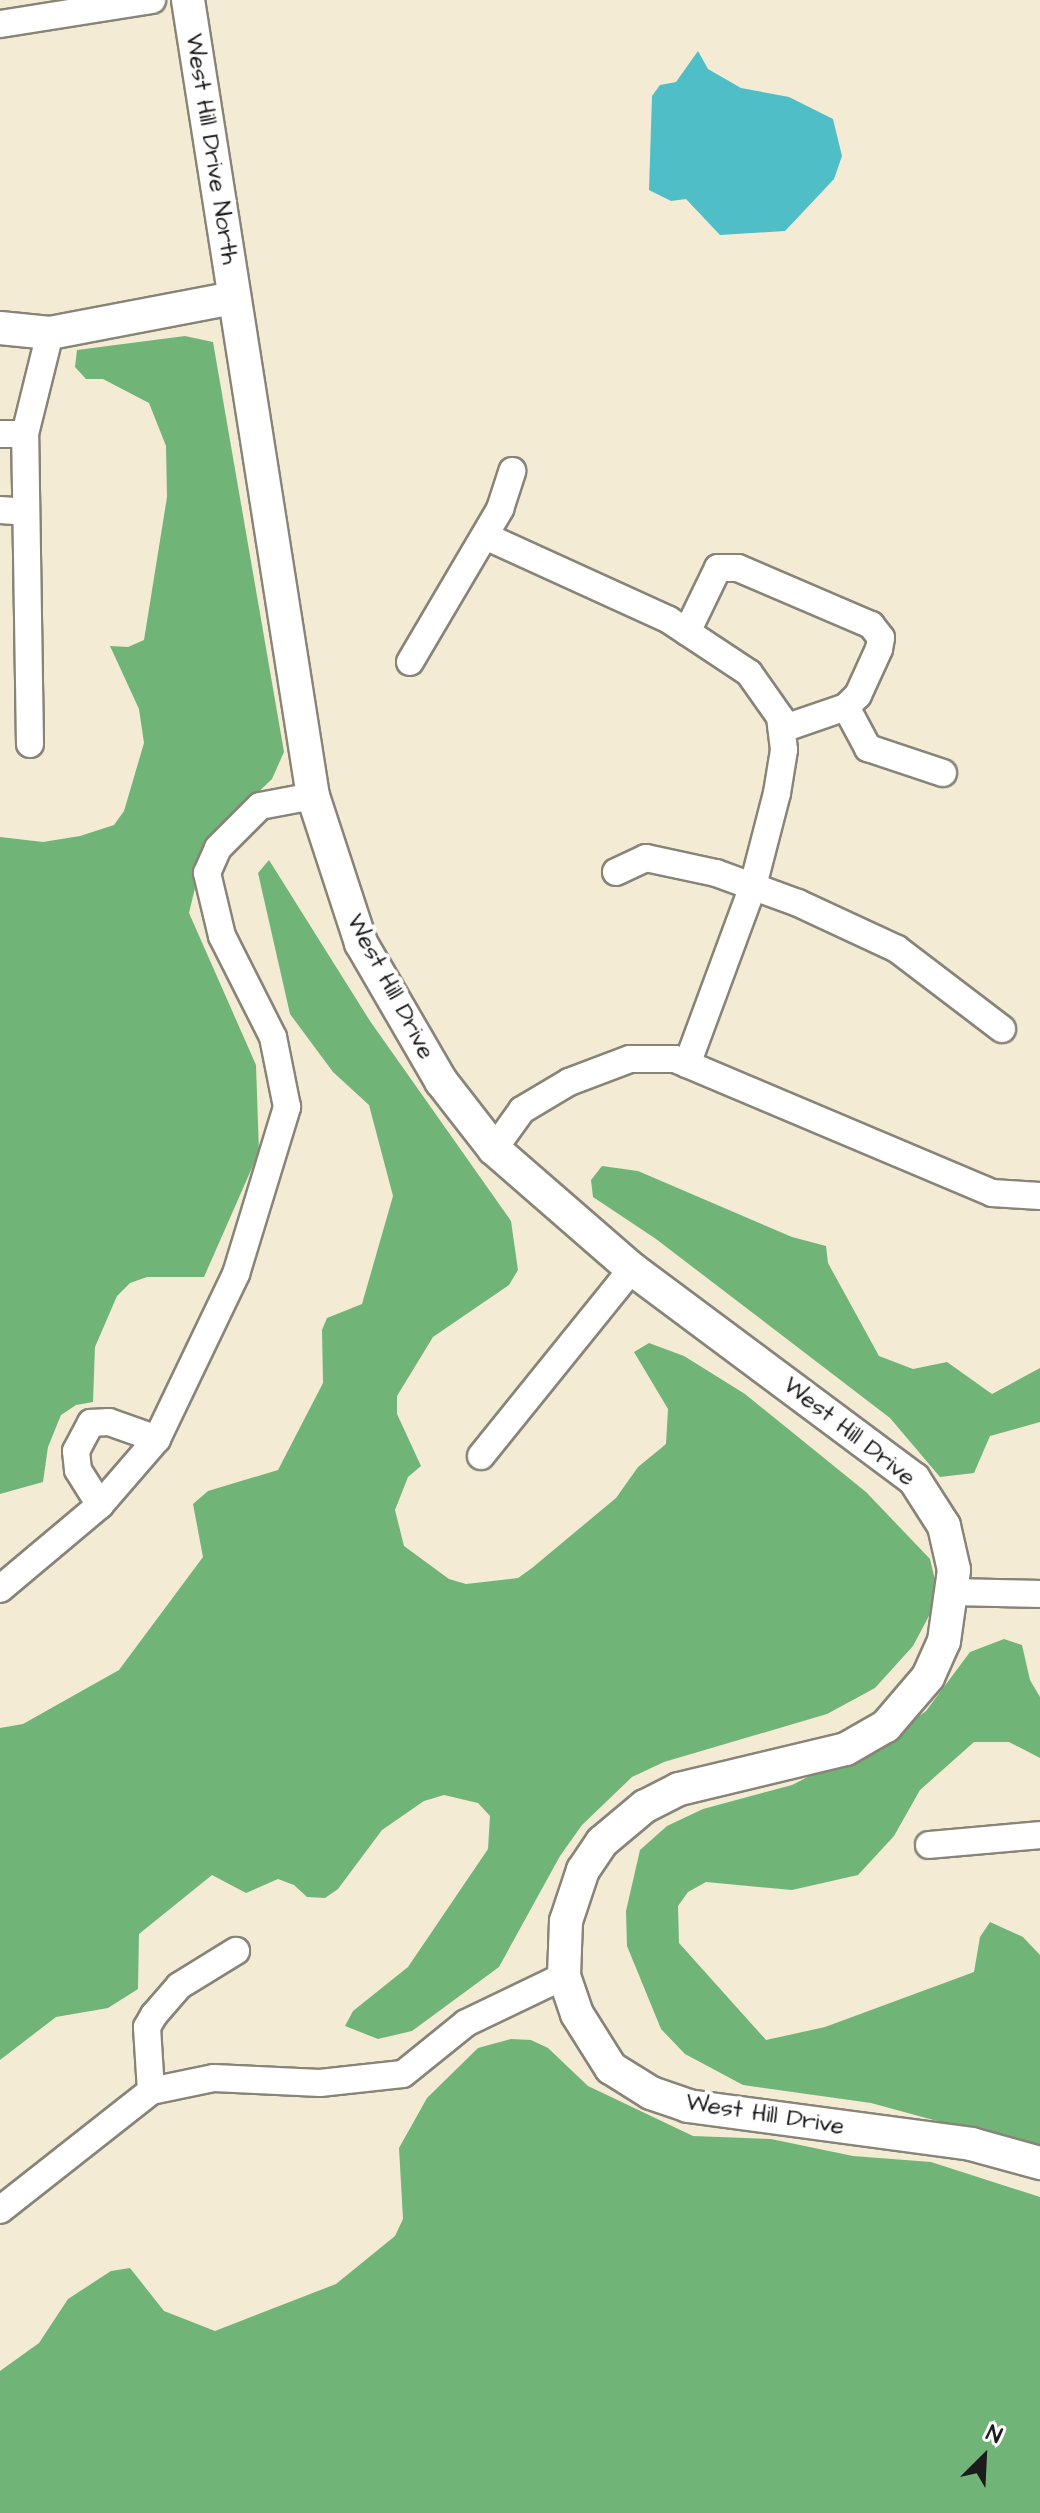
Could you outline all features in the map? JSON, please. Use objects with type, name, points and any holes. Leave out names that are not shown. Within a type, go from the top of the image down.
[{"type":"street","points":[[0,24],[45,9],[152,0]]},
{"type":"street","name":"West Hill Drive North","points":[[188,0],[233,298]]},
{"type":"street","points":[[0,328],[50,333],[233,298]]},
{"type":"street","name":"West Hill Drive","points":[[233,298],[313,796],[361,943],[441,1081],[494,1149],[632,1269],[914,1479],[944,1526],[954,1592],[944,1641],[928,1677],[886,1726],[846,1749],[679,1789],[645,1806],[602,1842],[583,1870],[566,1921],[564,1976],[577,2014],[611,2068],[651,2093],[734,2113],[971,2144],[1040,2163]]},
{"type":"street","points":[[30,744],[13,511],[12,434],[50,333]]},
{"type":"street","points":[[410,662],[485,536],[512,471]]},
{"type":"street","points":[[485,536],[687,632],[749,673],[780,717],[782,729],[777,793],[753,886],[687,1064]]},
{"type":"street","points":[[687,632],[718,568],[738,568],[871,625],[881,638],[879,649],[858,695],[846,707],[782,729]]},
{"type":"street","points":[[846,707],[868,748],[943,773]]},
{"type":"street","points":[[0,1589],[100,1505],[157,1439],[236,1274],[287,1107],[273,1037],[222,936],[207,873],[218,848],[260,806],[313,796]]},
{"type":"street","points":[[616,872],[646,858],[753,886],[897,949],[1002,1029]]},
{"type":"street","points":[[494,1149],[522,1110],[569,1082],[630,1059],[675,1059],[992,1193],[1040,1196]]},
{"type":"street","points":[[481,1456],[632,1269]]},
{"type":"street","points":[[100,1505],[77,1460],[76,1451],[91,1423],[109,1422],[157,1439]]},
{"type":"street","points":[[954,1592],[1040,1594]]},
{"type":"street","points":[[929,1845],[1040,1835]]},
{"type":"street","points":[[151,2091],[147,2027],[154,2015],[179,1986],[236,1951]]},
{"type":"street","points":[[0,2210],[151,2091],[214,2078],[320,2083],[403,2074],[466,2023],[564,1976]]},
{"type":"green space","points":[[185,336],[213,342],[284,752],[272,779],[206,842],[189,913],[256,1065],[259,1152],[204,1277],[147,1277],[130,1283],[117,1296],[95,1347],[93,1402],[76,1405],[61,1415],[48,1447],[43,1482],[0,1494],[0,837],[43,842],[80,836],[114,825],[124,811],[144,743],[139,709],[110,646],[128,647],[144,640],[167,497],[166,446],[149,403],[103,379],[86,379],[75,367],[77,350]]},
{"type":"green space","points":[[269,860],[370,1021],[511,1221],[518,1270],[509,1285],[433,1337],[397,1396],[397,1414],[421,1466],[408,1477],[395,1510],[404,1546],[449,1579],[466,1584],[518,1578],[532,1568],[616,1498],[638,1467],[666,1444],[668,1409],[634,1352],[649,1343],[684,1356],[745,1394],[866,1492],[930,1559],[939,1597],[913,1646],[875,1688],[827,1714],[664,1762],[632,1777],[582,1825],[560,1856],[499,1967],[412,2031],[378,2039],[345,2026],[353,2011],[408,1967],[488,1849],[490,1816],[478,1803],[444,1795],[424,1801],[382,1830],[338,1889],[325,1898],[307,1897],[294,1885],[278,1879],[246,1893],[212,1875],[139,1934],[138,1989],[108,2008],[56,2017],[0,2060],[0,1728],[23,1724],[119,1670],[203,1557],[193,1504],[208,1491],[278,1470],[323,1383],[322,1330],[327,1318],[362,1304],[393,1196],[369,1105],[333,1072],[290,1014],[258,873]]},
{"type":"green space","points":[[602,1166],[638,1171],[792,1237],[826,1246],[828,1263],[879,1356],[913,1369],[947,1362],[992,1394],[1040,1368],[1040,1422],[990,1436],[974,1473],[940,1477],[890,1418],[656,1239],[593,1197],[591,1180]]},
{"type":"green space","points":[[1004,1639],[1022,1645],[1030,1680],[1040,1697],[1040,1758],[1009,1742],[974,1742],[920,1790],[894,1836],[858,1875],[792,1890],[706,1882],[688,1892],[678,1906],[679,1943],[766,2040],[825,2027],[974,1972],[980,1937],[990,1922],[1023,1937],[1040,1955],[1040,2149],[871,2103],[743,2085],[685,2054],[661,2029],[627,1946],[626,1911],[640,1850],[667,1826],[703,1809],[792,1785],[897,1732],[926,1711],[970,1652]]},
{"type":"green space","points":[[511,2039],[531,2040],[548,2048],[588,2086],[693,2136],[771,2139],[853,2156],[931,2162],[1040,2197],[1040,2513],[0,2513],[0,2371],[39,2343],[68,2299],[111,2271],[130,2268],[164,2311],[215,2331],[336,2284],[395,2236],[403,2219],[399,2148],[427,2098],[478,2048]]},
{"type":"water","points":[[698,51],[708,69],[741,88],[789,97],[833,119],[842,156],[834,179],[785,231],[720,235],[686,199],[671,201],[649,190],[652,96],[660,85],[676,82]]}]
